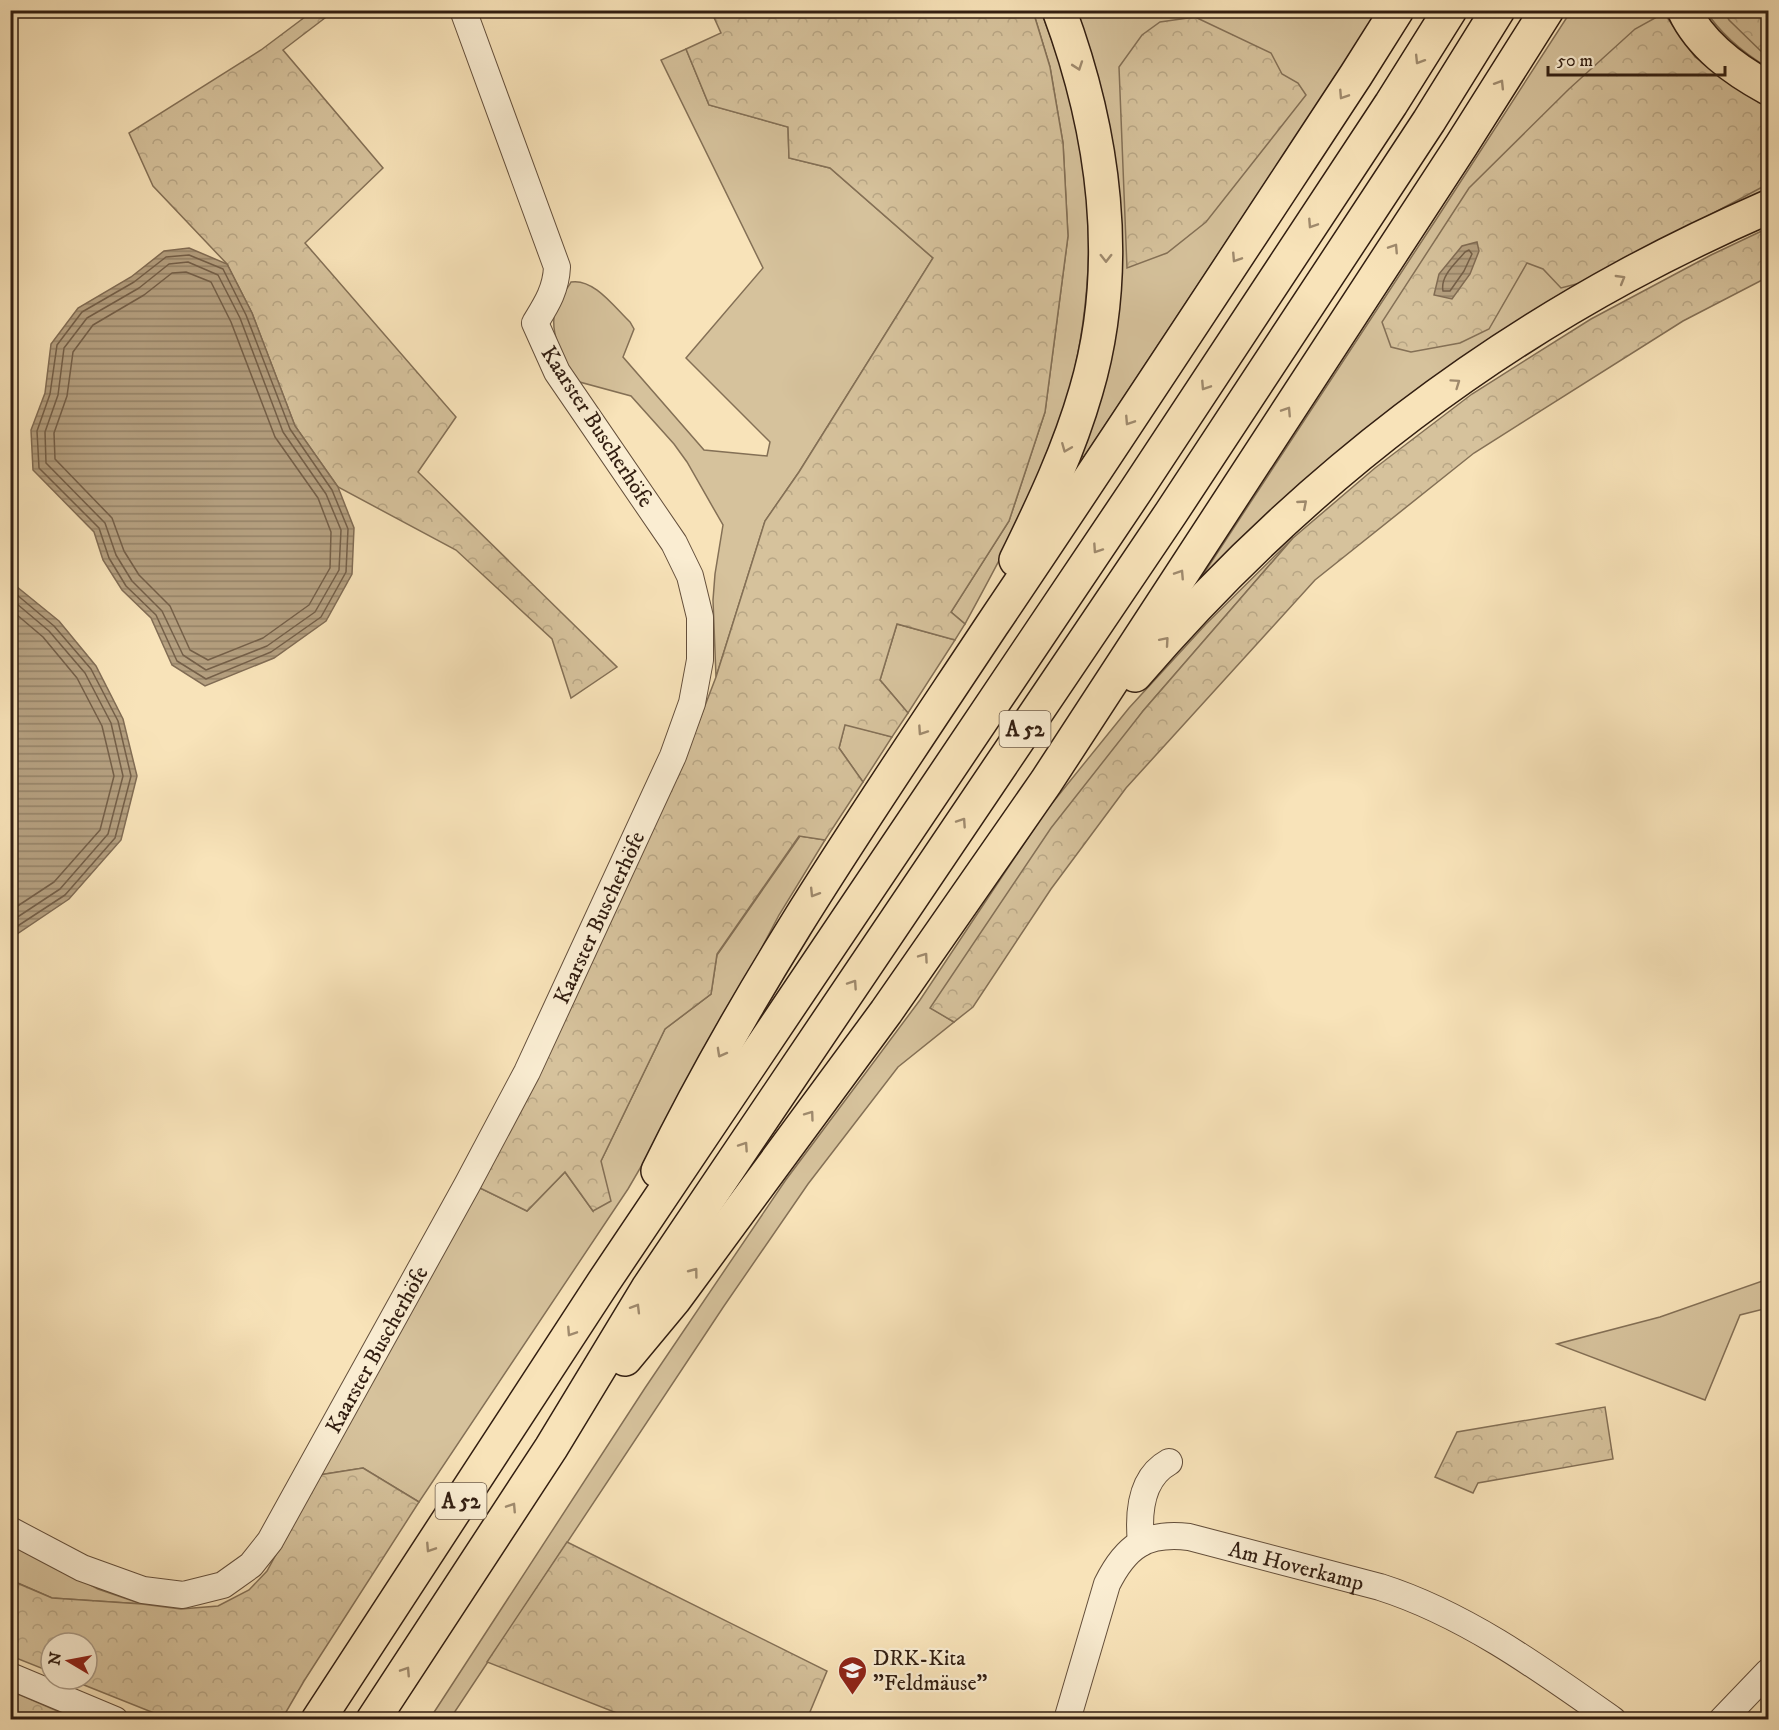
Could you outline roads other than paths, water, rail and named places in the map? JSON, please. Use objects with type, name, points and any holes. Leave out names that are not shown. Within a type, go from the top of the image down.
[{"type":"highway","points":[[954,682],[1048,492],[1087,390],[1098,336],[1106,278],[1106,217],[1098,152],[1083,79],[1059,10]]},
{"type":"highway","points":[[603,1283],[677,1131],[793,927],[846,843],[1136,410],[1397,10]]},
{"type":"highway","name":"A 52","points":[[318,1719],[603,1283],[1144,479],[1385,114],[1450,10]]},
{"type":"highway","name":"A 52","points":[[374,1719],[551,1448],[648,1288],[1171,513],[1416,141],[1498,10]]},
{"type":"highway","points":[[551,1448],[687,1281],[886,1012],[1046,782],[1461,146],[1547,10]]},
{"type":"highway","points":[[1684,10],[1688,19],[1712,48],[1740,72],[1768,88]]},
{"type":"highway","points":[[1046,782],[1194,608],[1270,532],[1409,415],[1544,324],[1626,276],[1768,207]]},
{"type":"street","name":"Kaarster Buscherhöfe","points":[[10,1530],[82,1568],[143,1590],[183,1595],[223,1585],[250,1565],[270,1541],[527,1072],[673,756],[692,703],[700,660],[700,617],[690,576],[674,543],[557,372],[534,323],[553,293],[557,267],[463,10]]},
{"type":"street","points":[[1141,1543],[1140,1510],[1144,1493],[1151,1477],[1158,1468],[1168,1462]]},
{"type":"street","name":"Am Hoverkamp","points":[[1066,1719],[1107,1584],[1125,1556],[1141,1543],[1163,1535],[1189,1538],[1394,1592],[1436,1610],[1518,1655],[1613,1719]]},
{"type":"street","points":[[1722,1719],[1768,1672]]},
{"type":"street","points":[[10,1676],[115,1719]]},
{"type":"water","points":[[1477,242],[1479,251],[1470,274],[1452,299],[1434,295],[1439,274],[1462,246]]},
{"type":"water","points":[[189,248],[227,264],[252,313],[295,426],[338,487],[354,528],[352,574],[326,621],[274,658],[205,686],[172,665],[151,618],[122,590],[103,560],[94,532],[33,470],[31,430],[45,393],[51,344],[78,308],[131,277],[164,251]]},
{"type":"water","points":[[11,582],[59,621],[96,666],[123,719],[137,776],[121,840],[69,899],[11,938]]},
{"type":"place","name":"DRK-Kita \"Feldmäuse\"","points":[[852,1696]]}]
